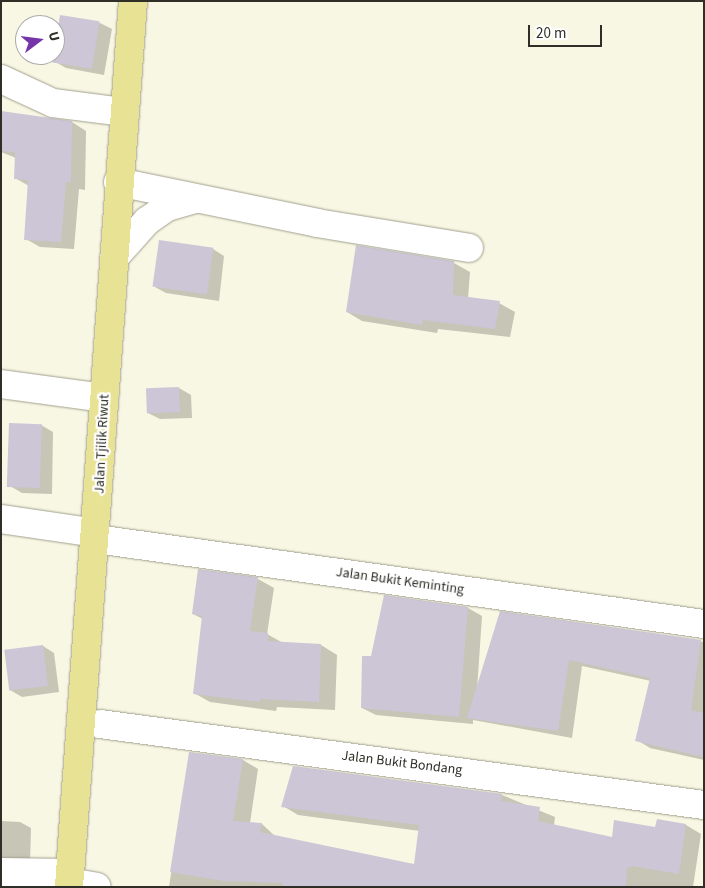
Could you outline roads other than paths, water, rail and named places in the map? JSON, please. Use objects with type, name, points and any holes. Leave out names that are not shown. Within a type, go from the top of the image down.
[{"type":"highway","name":"Jalan Tjilik Riwut","points":[[69,881],[78,716],[96,536],[118,182],[133,1]]},
{"type":"street","points":[[1,79],[53,103],[124,112]]},
{"type":"street","points":[[118,182],[197,199],[469,248]]},
{"type":"street","points":[[114,258],[147,221],[167,207],[197,199]]},
{"type":"street","points":[[1,384],[104,398]]},
{"type":"street","name":"Jalan Bukit Keminting","points":[[1,519],[96,536],[704,624]]},
{"type":"street","name":"Jalan Bukit Bondang","points":[[100,724],[704,806]]},
{"type":"street","points":[[1,872],[69,881],[97,887]]}]
